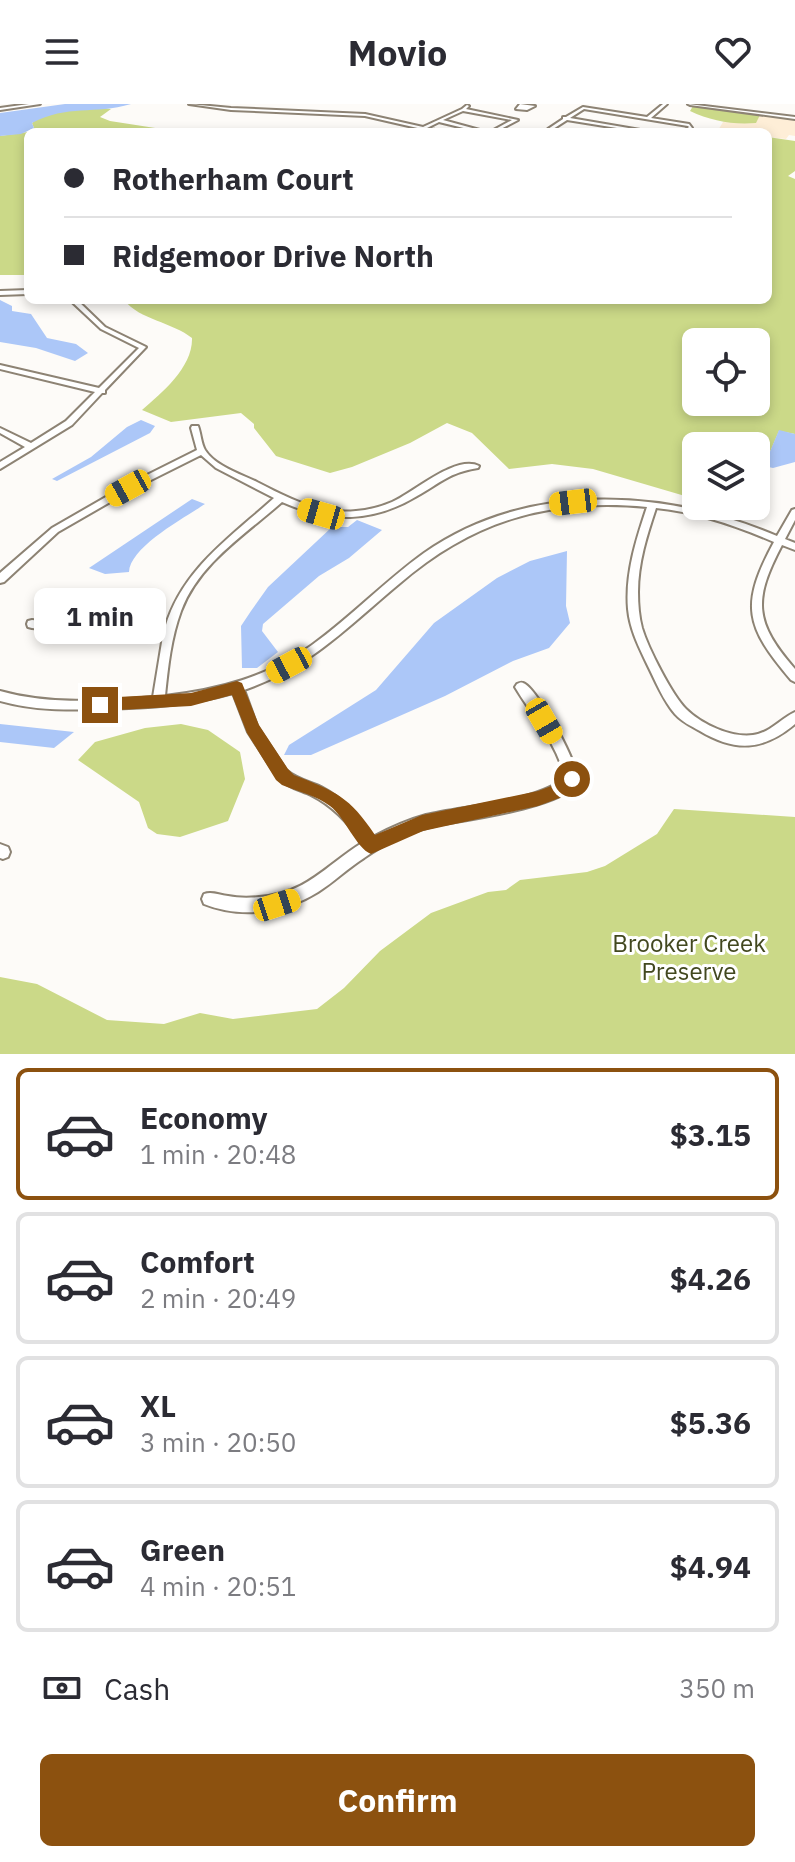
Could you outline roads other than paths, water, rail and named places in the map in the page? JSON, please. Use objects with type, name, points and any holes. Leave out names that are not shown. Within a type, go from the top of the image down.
[{"type":"main road","points":[[690,104],[795,116]]},
{"type":"main road","points":[[715,104],[795,116]]},
{"type":"street","points":[[0,109],[38,104]]},
{"type":"street","points":[[191,104],[231,109],[365,115],[426,128],[463,110],[516,120],[500,128]]},
{"type":"street","points":[[328,112],[340,104]]},
{"type":"street","points":[[463,110],[466,104]]},
{"type":"street","points":[[648,118],[665,104]]},
{"type":"street","points":[[551,128],[583,108],[689,125],[690,128]]},
{"type":"street","points":[[564,118],[625,128]]},
{"type":"street","points":[[440,121],[469,128]]},
{"type":"street","points":[[0,293],[24,292]]},
{"type":"street","points":[[0,466],[69,423],[143,347],[134,340],[103,328],[77,304]]},
{"type":"street","points":[[0,367],[102,391]]},
{"type":"street","points":[[195,428],[202,451],[279,499],[321,514],[366,514],[398,504],[459,466],[475,466]]},
{"type":"street","points":[[0,430],[31,447]]},
{"type":"street","points":[[0,579],[55,530],[128,488],[202,451]]},
{"type":"street","points":[[158,703],[168,632],[183,595],[196,577],[279,499]]},
{"type":"street","points":[[0,696],[72,705],[158,703],[191,699],[237,687],[273,673],[313,650],[421,561],[475,527],[527,508],[573,502],[653,504],[728,520],[795,547]]},
{"type":"street","points":[[653,504],[636,556],[632,580],[635,623],[660,677],[682,714],[719,737],[741,741],[758,741],[777,733],[795,717]]},
{"type":"street","points":[[795,512],[757,586],[755,613],[765,640],[795,677]]},
{"type":"street","points":[[32,624],[93,631],[168,632]]},
{"type":"street","points":[[237,687],[252,728],[282,774],[288,780],[334,799],[354,819],[371,845]]},
{"type":"street","points":[[209,899],[224,905],[277,905],[295,899],[371,845],[422,823],[538,799],[564,789],[572,779],[568,762],[532,700],[521,687]]},
{"type":"water","points":[[65,104],[131,104],[57,114],[32,123],[34,128],[24,128],[21,134],[0,136],[0,113]]},
{"type":"water","points":[[0,300],[12,306],[12,311],[31,314],[47,338],[76,344],[88,353],[75,361],[36,348],[0,342]]},
{"type":"water","points":[[141,420],[155,426],[150,433],[57,481],[52,479],[91,457],[127,427]]},
{"type":"water","points":[[779,430],[795,434],[795,462],[770,467],[770,452]]},
{"type":"water","points":[[192,499],[205,504],[148,543],[132,562],[129,572],[105,574],[89,568]]},
{"type":"water","points":[[357,520],[382,530],[349,558],[319,576],[263,624],[262,631],[278,652],[257,668],[242,668],[241,626],[268,587],[332,527],[348,527]]},
{"type":"water","points":[[567,551],[566,606],[570,623],[549,648],[513,661],[445,696],[311,755],[284,755],[289,745],[376,690],[434,623],[497,578],[530,561]]},
{"type":"water","points":[[0,724],[74,732],[54,748],[0,742]]},
{"type":"park label","name":"Brooker Creek Preserve","points":[[689,958]]}]
